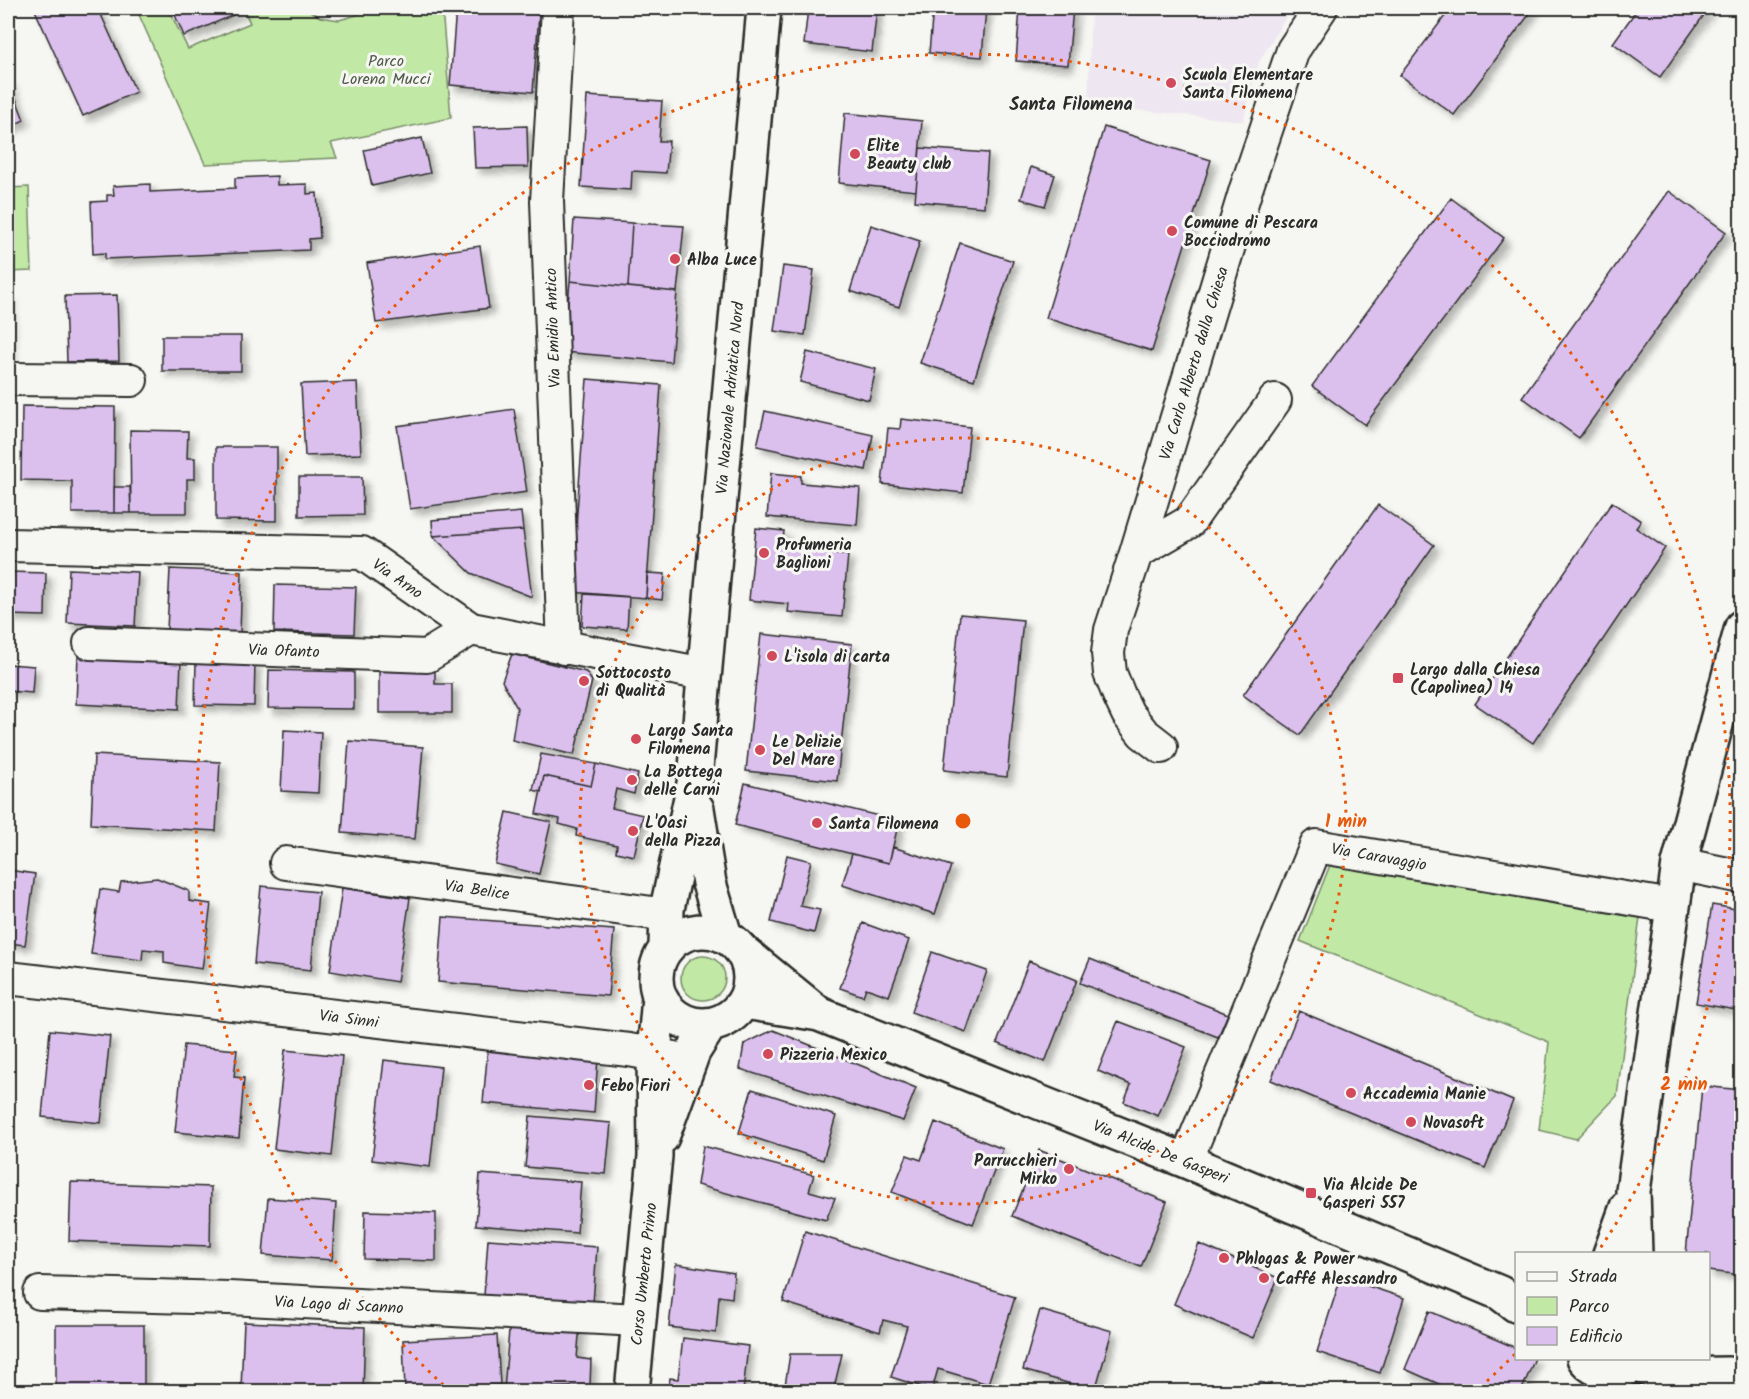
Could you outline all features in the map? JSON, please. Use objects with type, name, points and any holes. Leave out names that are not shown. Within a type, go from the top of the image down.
[{"type":"main road","name":"Via Nazionale Adriatica Nord","points":[[694,788],[764,8]]},
{"type":"main road","points":[[1635,1252],[1633,1191],[1679,864],[1742,627]]},
{"type":"main road","points":[[666,947],[667,915],[694,788]]},
{"type":"main road","points":[[694,788],[705,865],[733,943],[748,963],[751,976],[745,1002],[736,1013],[724,1021],[710,1025],[695,1025],[680,1020],[668,1011],[659,998],[656,985],[656,971],[666,947],[679,937],[693,932],[710,931],[733,943]]},
{"type":"main road","name":"Via Alcide De Gasperi","points":[[733,943],[819,1014]]},
{"type":"main road","name":"Corso Umberto Primo","points":[[632,1392],[655,1156],[654,1054],[659,998]]},
{"type":"main road","name":"Via Alcide De Gasperi","points":[[745,1002],[819,1014],[1186,1161],[1511,1298]]},
{"type":"main road","name":"Corso Umberto Primo","points":[[655,1156],[690,1061],[710,1025]]},
{"type":"main road","points":[[1611,1252],[1633,1191]]},
{"type":"main road","points":[[1699,1360],[1735,1376]]},
{"type":"main road","points":[[1588,1371],[1735,1376]]},
{"type":"street","name":"Via Emidio Antico","points":[[558,8],[547,201],[564,648]]},
{"type":"street","name":"Via Carlo Alberto dalla Chiesa","points":[[1161,747],[1143,733],[1128,714],[1110,673],[1108,653],[1111,630],[1246,189],[1293,50],[1321,8]]},
{"type":"street","points":[[8,379],[131,380]]},
{"type":"street","points":[[1136,553],[1189,522],[1275,400]]},
{"type":"street","name":"Via Arno","points":[[8,545],[362,553],[471,629],[704,674]]},
{"type":"street","name":"Via Ofanto","points":[[90,643],[428,656],[471,629]]},
{"type":"street","name":"Via Caravaggio","points":[[1186,1161],[1316,846],[1672,906]]},
{"type":"street","name":"Via Belice","points":[[286,863],[667,915]]},
{"type":"street","points":[[1679,864],[1742,877]]},
{"type":"street","name":"Via Sinni","points":[[8,978],[654,1054],[690,1061]]},
{"type":"street","name":"Via Lago di Scanno","points":[[40,1293],[229,1299],[638,1320]]},
{"type":"shaded area","name":"Scuola Elementare Santa Filomena","points":[[1091,8],[1291,8],[1259,62],[1243,121],[1088,105]]},
{"type":"green space","name":"Parco Lorena Mucci","points":[[136,8],[168,8],[188,49],[250,23],[243,8],[305,8],[320,17],[339,20],[357,15],[368,8],[442,8],[451,118],[331,143],[337,158],[205,164]]},
{"type":"green space","points":[[29,187],[32,271],[8,272],[8,188]]},
{"type":"green space","points":[[1332,860],[1640,917],[1617,1096],[1576,1139],[1539,1130],[1549,1042],[1300,941]]},
{"type":"green space","points":[[703,956],[718,963],[725,978],[718,993],[703,1000],[688,993],[681,978],[688,963]]},
{"type":"building","points":[[34,8],[98,8],[136,92],[83,116]]},
{"type":"building","points":[[172,8],[241,8],[243,11],[184,36]]},
{"type":"building","points":[[456,8],[539,14],[533,92],[450,85]]},
{"type":"building","points":[[808,8],[877,8],[872,52],[804,44]]},
{"type":"building","points":[[933,8],[986,8],[982,57],[929,53]]},
{"type":"building","points":[[1020,8],[1073,8],[1068,65],[1016,61]]},
{"type":"building","points":[[1451,8],[1534,8],[1454,115],[1400,75]]},
{"type":"building","points":[[1638,8],[1709,8],[1660,77],[1613,43]]},
{"type":"building","points":[[8,78],[24,120],[8,128]]},
{"type":"building","points":[[587,96],[662,101],[659,141],[669,141],[666,173],[632,171],[631,190],[581,187]]},
{"type":"building","points":[[845,113],[922,121],[916,191],[839,183]]},
{"type":"building","points":[[527,126],[528,167],[475,168],[473,128]]},
{"type":"building","points":[[1104,127],[1211,160],[1152,351],[1046,318]]},
{"type":"building","points":[[422,138],[430,173],[372,186],[364,150]]},
{"type":"building","points":[[920,148],[988,153],[984,207],[915,201]]},
{"type":"building","points":[[1031,167],[1055,175],[1045,206],[1021,199]]},
{"type":"building","points":[[277,176],[277,185],[307,184],[307,194],[317,193],[320,238],[309,239],[309,250],[105,259],[105,253],[93,254],[91,202],[107,201],[107,195],[114,195],[113,186],[150,184],[150,192],[235,188],[235,178]]},
{"type":"building","points":[[1669,191],[1726,232],[1579,438],[1522,397]]},
{"type":"building","points":[[1451,198],[1504,238],[1365,425],[1312,386]]},
{"type":"building","points":[[574,219],[632,223],[628,287],[570,281]]},
{"type":"building","points":[[632,223],[684,226],[677,292],[628,287]]},
{"type":"building","points":[[871,225],[920,241],[899,307],[850,291]]},
{"type":"building","points":[[960,243],[1013,261],[974,380],[920,363]]},
{"type":"building","points":[[480,246],[489,308],[376,323],[367,263]]},
{"type":"building","points":[[783,266],[814,270],[805,335],[774,331]]},
{"type":"building","points":[[570,281],[677,292],[671,362],[564,352]]},
{"type":"building","points":[[9,295],[10,359],[8,359]]},
{"type":"building","points":[[117,295],[119,361],[67,362],[65,296]]},
{"type":"building","points":[[162,336],[241,336],[241,371],[162,371]]},
{"type":"building","points":[[807,352],[876,369],[869,400],[800,382]]},
{"type":"building","points":[[587,379],[661,385],[646,598],[571,592]]},
{"type":"building","points":[[357,382],[361,454],[305,456],[301,384]]},
{"type":"building","points":[[22,406],[115,407],[114,513],[72,513],[72,481],[21,480]]},
{"type":"building","points":[[514,409],[527,492],[410,509],[397,426]]},
{"type":"building","points":[[765,411],[873,435],[866,470],[757,446]]},
{"type":"building","points":[[901,419],[970,427],[963,493],[882,484],[888,428],[900,429]]},
{"type":"building","points":[[130,430],[188,431],[187,458],[195,458],[195,479],[187,479],[187,513],[131,513]]},
{"type":"building","points":[[216,447],[277,447],[277,521],[216,520]]},
{"type":"building","points":[[771,473],[801,476],[801,483],[860,488],[857,525],[767,517]]},
{"type":"building","points":[[299,477],[362,477],[363,515],[299,516]]},
{"type":"building","points":[[114,487],[130,487],[131,513],[114,513]]},
{"type":"building","points":[[1612,502],[1641,521],[1636,528],[1665,548],[1533,743],[1475,704]]},
{"type":"building","points":[[1378,505],[1434,545],[1300,735],[1243,695]]},
{"type":"building","points":[[521,512],[523,530],[433,536],[432,520]]},
{"type":"building","points":[[756,528],[784,531],[783,540],[812,552],[848,555],[842,617],[788,612],[789,604],[749,600]]},
{"type":"building","points":[[523,530],[532,597],[471,573],[433,536]]},
{"type":"building","points":[[69,569],[138,572],[135,626],[67,623]]},
{"type":"building","points":[[170,569],[242,572],[240,633],[167,630]]},
{"type":"building","points":[[8,572],[46,573],[45,616],[8,615]]},
{"type":"building","points":[[647,573],[665,574],[662,600],[646,598]]},
{"type":"building","points":[[275,585],[356,587],[354,634],[274,632]]},
{"type":"building","points":[[584,594],[629,597],[627,629],[582,626]]},
{"type":"building","points":[[960,614],[1023,620],[1007,777],[944,770]]},
{"type":"building","points":[[761,634],[852,644],[837,781],[746,771]]},
{"type":"building","points":[[512,654],[586,672],[592,681],[574,755],[512,740],[517,708],[502,681]]},
{"type":"building","points":[[78,655],[181,660],[179,709],[76,704]]},
{"type":"building","points":[[196,661],[255,663],[254,706],[195,705]]},
{"type":"building","points":[[8,664],[34,666],[32,693],[8,691]]},
{"type":"building","points":[[269,670],[354,672],[354,709],[268,708]]},
{"type":"building","points":[[379,670],[435,671],[435,684],[452,684],[452,713],[379,713]]},
{"type":"building","points":[[284,730],[321,732],[318,793],[281,791]]},
{"type":"building","points":[[349,741],[423,747],[415,839],[342,833]]},
{"type":"building","points":[[541,754],[596,764],[591,786],[544,776],[541,792],[533,790]]},
{"type":"building","points":[[94,755],[220,762],[216,831],[91,824]]},
{"type":"building","points":[[596,764],[638,774],[634,794],[616,789],[612,808],[643,815],[634,856],[616,852],[617,845],[576,836],[577,829],[559,824],[560,819],[536,814],[544,776],[591,786]]},
{"type":"building","name":"Santa Filomena","points":[[745,783],[899,821],[889,863],[735,825]]},
{"type":"building","points":[[507,812],[551,822],[539,874],[495,864]]},
{"type":"building","points":[[893,847],[951,866],[935,914],[842,885],[852,854],[889,863]]},
{"type":"building","points":[[787,855],[811,861],[800,906],[820,910],[814,933],[771,922]]},
{"type":"building","points":[[8,870],[35,874],[25,945],[8,943]]},
{"type":"building","points":[[157,878],[189,891],[189,901],[211,904],[202,969],[164,963],[164,951],[143,949],[142,960],[91,954],[100,889],[119,892],[121,882]]},
{"type":"building","points":[[261,886],[318,892],[311,970],[254,964]]},
{"type":"building","points":[[342,888],[410,898],[397,982],[330,971]]},
{"type":"building","points":[[1712,905],[1742,910],[1742,1011],[1696,1003]]},
{"type":"building","points":[[443,917],[614,930],[608,996],[438,982]]},
{"type":"building","points":[[863,923],[909,940],[889,996],[866,988],[863,996],[840,988]]},
{"type":"building","points":[[932,952],[987,971],[966,1032],[911,1012]]},
{"type":"building","points":[[1090,959],[1228,1014],[1218,1037],[1080,983]]},
{"type":"building","points":[[1029,961],[1077,980],[1045,1062],[997,1043]]},
{"type":"building","points":[[1299,1011],[1513,1101],[1485,1168],[1271,1080]]},
{"type":"building","points":[[1118,1021],[1186,1047],[1158,1116],[1124,1102],[1131,1085],[1098,1071]]},
{"type":"building","points":[[50,1030],[110,1036],[101,1123],[42,1117]]},
{"type":"building","points":[[773,1030],[916,1088],[903,1121],[740,1069],[744,1044]]},
{"type":"building","points":[[184,1045],[237,1050],[234,1077],[244,1078],[239,1138],[175,1132]]},
{"type":"building","points":[[488,1047],[598,1058],[594,1113],[483,1103]]},
{"type":"building","points":[[285,1050],[342,1056],[332,1156],[274,1149]]},
{"type":"building","points":[[384,1060],[441,1067],[430,1167],[372,1160]]},
{"type":"building","points":[[1702,1086],[1742,1090],[1742,1275],[1710,1271],[1710,1252],[1686,1252]]},
{"type":"building","points":[[752,1089],[836,1116],[823,1160],[739,1133]]},
{"type":"building","points":[[530,1116],[611,1123],[606,1174],[525,1167]]},
{"type":"building","points":[[935,1122],[1003,1149],[973,1224],[892,1192],[907,1155],[921,1160]]},
{"type":"building","points":[[703,1146],[814,1175],[809,1191],[835,1198],[826,1220],[697,1185]]},
{"type":"building","points":[[1039,1150],[1167,1202],[1141,1267],[1012,1216]]},
{"type":"building","points":[[480,1174],[581,1182],[577,1233],[476,1225]]},
{"type":"building","points":[[71,1182],[211,1187],[210,1246],[69,1241]]},
{"type":"building","points":[[268,1198],[336,1203],[332,1260],[263,1255]]},
{"type":"building","points":[[365,1211],[436,1213],[436,1261],[364,1259]]},
{"type":"building","points":[[805,1231],[1015,1297],[988,1384],[938,1369],[932,1390],[891,1377],[907,1326],[883,1320],[880,1332],[783,1302]]},
{"type":"building","points":[[488,1239],[597,1247],[593,1304],[484,1296]]},
{"type":"building","points":[[1199,1244],[1278,1278],[1253,1338],[1174,1304]]},
{"type":"building","points":[[676,1264],[734,1273],[732,1298],[719,1296],[716,1333],[669,1327]]},
{"type":"building","points":[[1341,1277],[1404,1298],[1380,1373],[1317,1352]]},
{"type":"building","points":[[1040,1310],[1112,1331],[1095,1391],[1023,1370]]},
{"type":"building","points":[[1429,1311],[1515,1348],[1515,1360],[1534,1360],[1521,1392],[1457,1392],[1405,1369]]},
{"type":"building","points":[[510,1319],[580,1325],[577,1358],[591,1360],[590,1386],[504,1389]]},
{"type":"building","points":[[244,1322],[365,1327],[363,1392],[241,1388]]},
{"type":"building","points":[[56,1325],[144,1325],[144,1392],[56,1392]]},
{"type":"building","points":[[497,1335],[500,1385],[405,1390],[403,1340]]},
{"type":"building","points":[[683,1338],[748,1346],[743,1392],[668,1392],[670,1378],[678,1379]]},
{"type":"building","points":[[790,1354],[842,1354],[833,1392],[784,1392]]},
{"type":"building","points":[[1259,1382],[1293,1392],[1256,1392]]},
{"type":"place","name":"Scuola Elementare Santa Filomena","points":[[1171,83]]},
{"type":"place","name":"Elite Beauty club","points":[[855,154]]},
{"type":"place","name":"Comune di Pescara Bocciodromo","points":[[1172,231]]},
{"type":"place","name":"Alba Luce","points":[[675,259]]},
{"type":"place","name":"Profumeria Baglioni","points":[[764,553]]},
{"type":"place","name":"L'isola di carta","points":[[772,656]]},
{"type":"place","name":"Largo dalla Chiesa (Capolinea) 14","points":[[1398,678]]},
{"type":"place","name":"Sottocosto di Qualità","points":[[584,681]]},
{"type":"place","name":"Largo Santa Filomena","points":[[636,739]]},
{"type":"place","name":"Le Delizie Del Mare","points":[[760,750]]},
{"type":"place","name":"La Bottega delle Carni","points":[[632,780]]},
{"type":"place","name":"Santa Filomena","points":[[817,823]]},
{"type":"place","name":"L'Oasi della Pizza","points":[[633,831]]},
{"type":"place","name":"Pizzeria Mexico","points":[[768,1054]]},
{"type":"place","name":"Febo Fiori","points":[[589,1085]]},
{"type":"place","name":"Accademia Manie","points":[[1351,1093]]},
{"type":"place","name":"Novasoft","points":[[1411,1122]]},
{"type":"place","name":"Parrucchieri Mirko","points":[[1069,1169]]},
{"type":"place","name":"Via Alcide De Gasperi 557","points":[[1311,1193]]},
{"type":"place","name":"Phlogas & Power","points":[[1224,1258]]},
{"type":"place","name":"Caffé Alessandro","points":[[1264,1278]]},
{"type":"district","name":"Santa Filomena","points":[[1071,104]]}]
